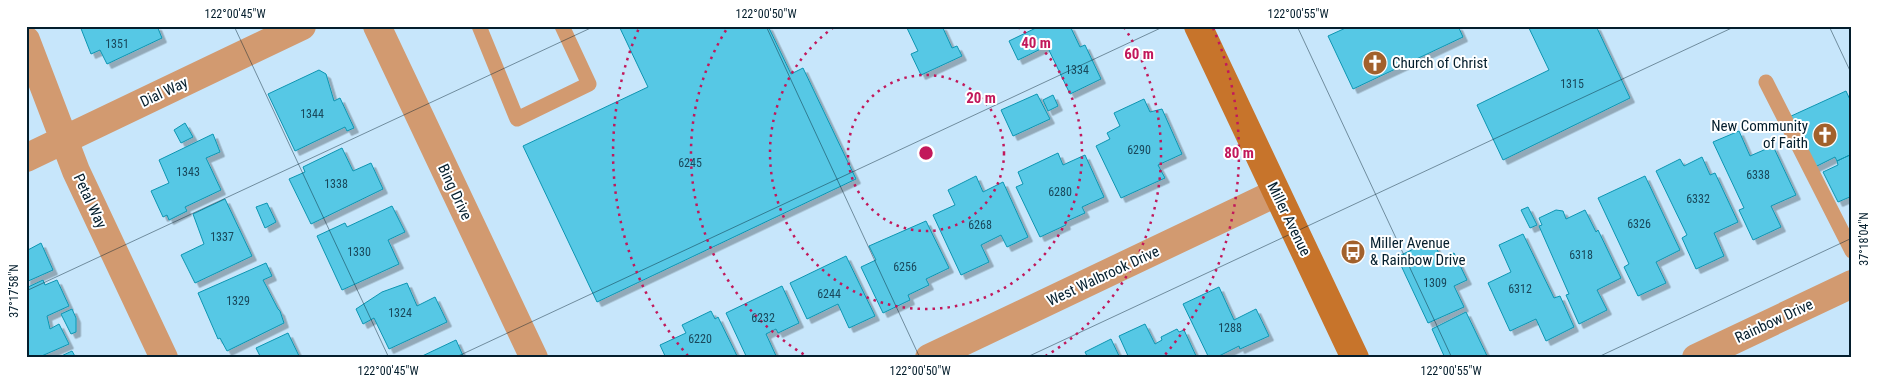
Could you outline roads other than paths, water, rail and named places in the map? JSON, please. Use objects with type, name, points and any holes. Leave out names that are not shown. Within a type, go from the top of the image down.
[{"type":"main road","name":"Miller Avenue","points":[[1198,26],[1355,358]]},
{"type":"street","name":"Dial Way","points":[[26,158],[302,26]]},
{"type":"street","name":"Bing Drive","points":[[377,26],[534,358]]},
{"type":"street","name":"Petal Way","points":[[26,40],[76,171],[164,358]]},
{"type":"street","name":"West Walbrook Drive","points":[[928,358],[1276,193]]},
{"type":"street","name":"Rainbow Drive","points":[[1696,358],[1852,284]]},
{"type":"lane","points":[[478,26],[517,119],[589,84],[562,26]]},
{"type":"lane","points":[[1766,82],[1852,252]]},
{"type":"place","name":"Church of Christ","points":[[1375,63]]},
{"type":"place","name":"New Community of Faith","points":[[1825,135]]},
{"type":"place","name":"Miller Avenue & Rainbow Drive","points":[[1353,252]]}]
